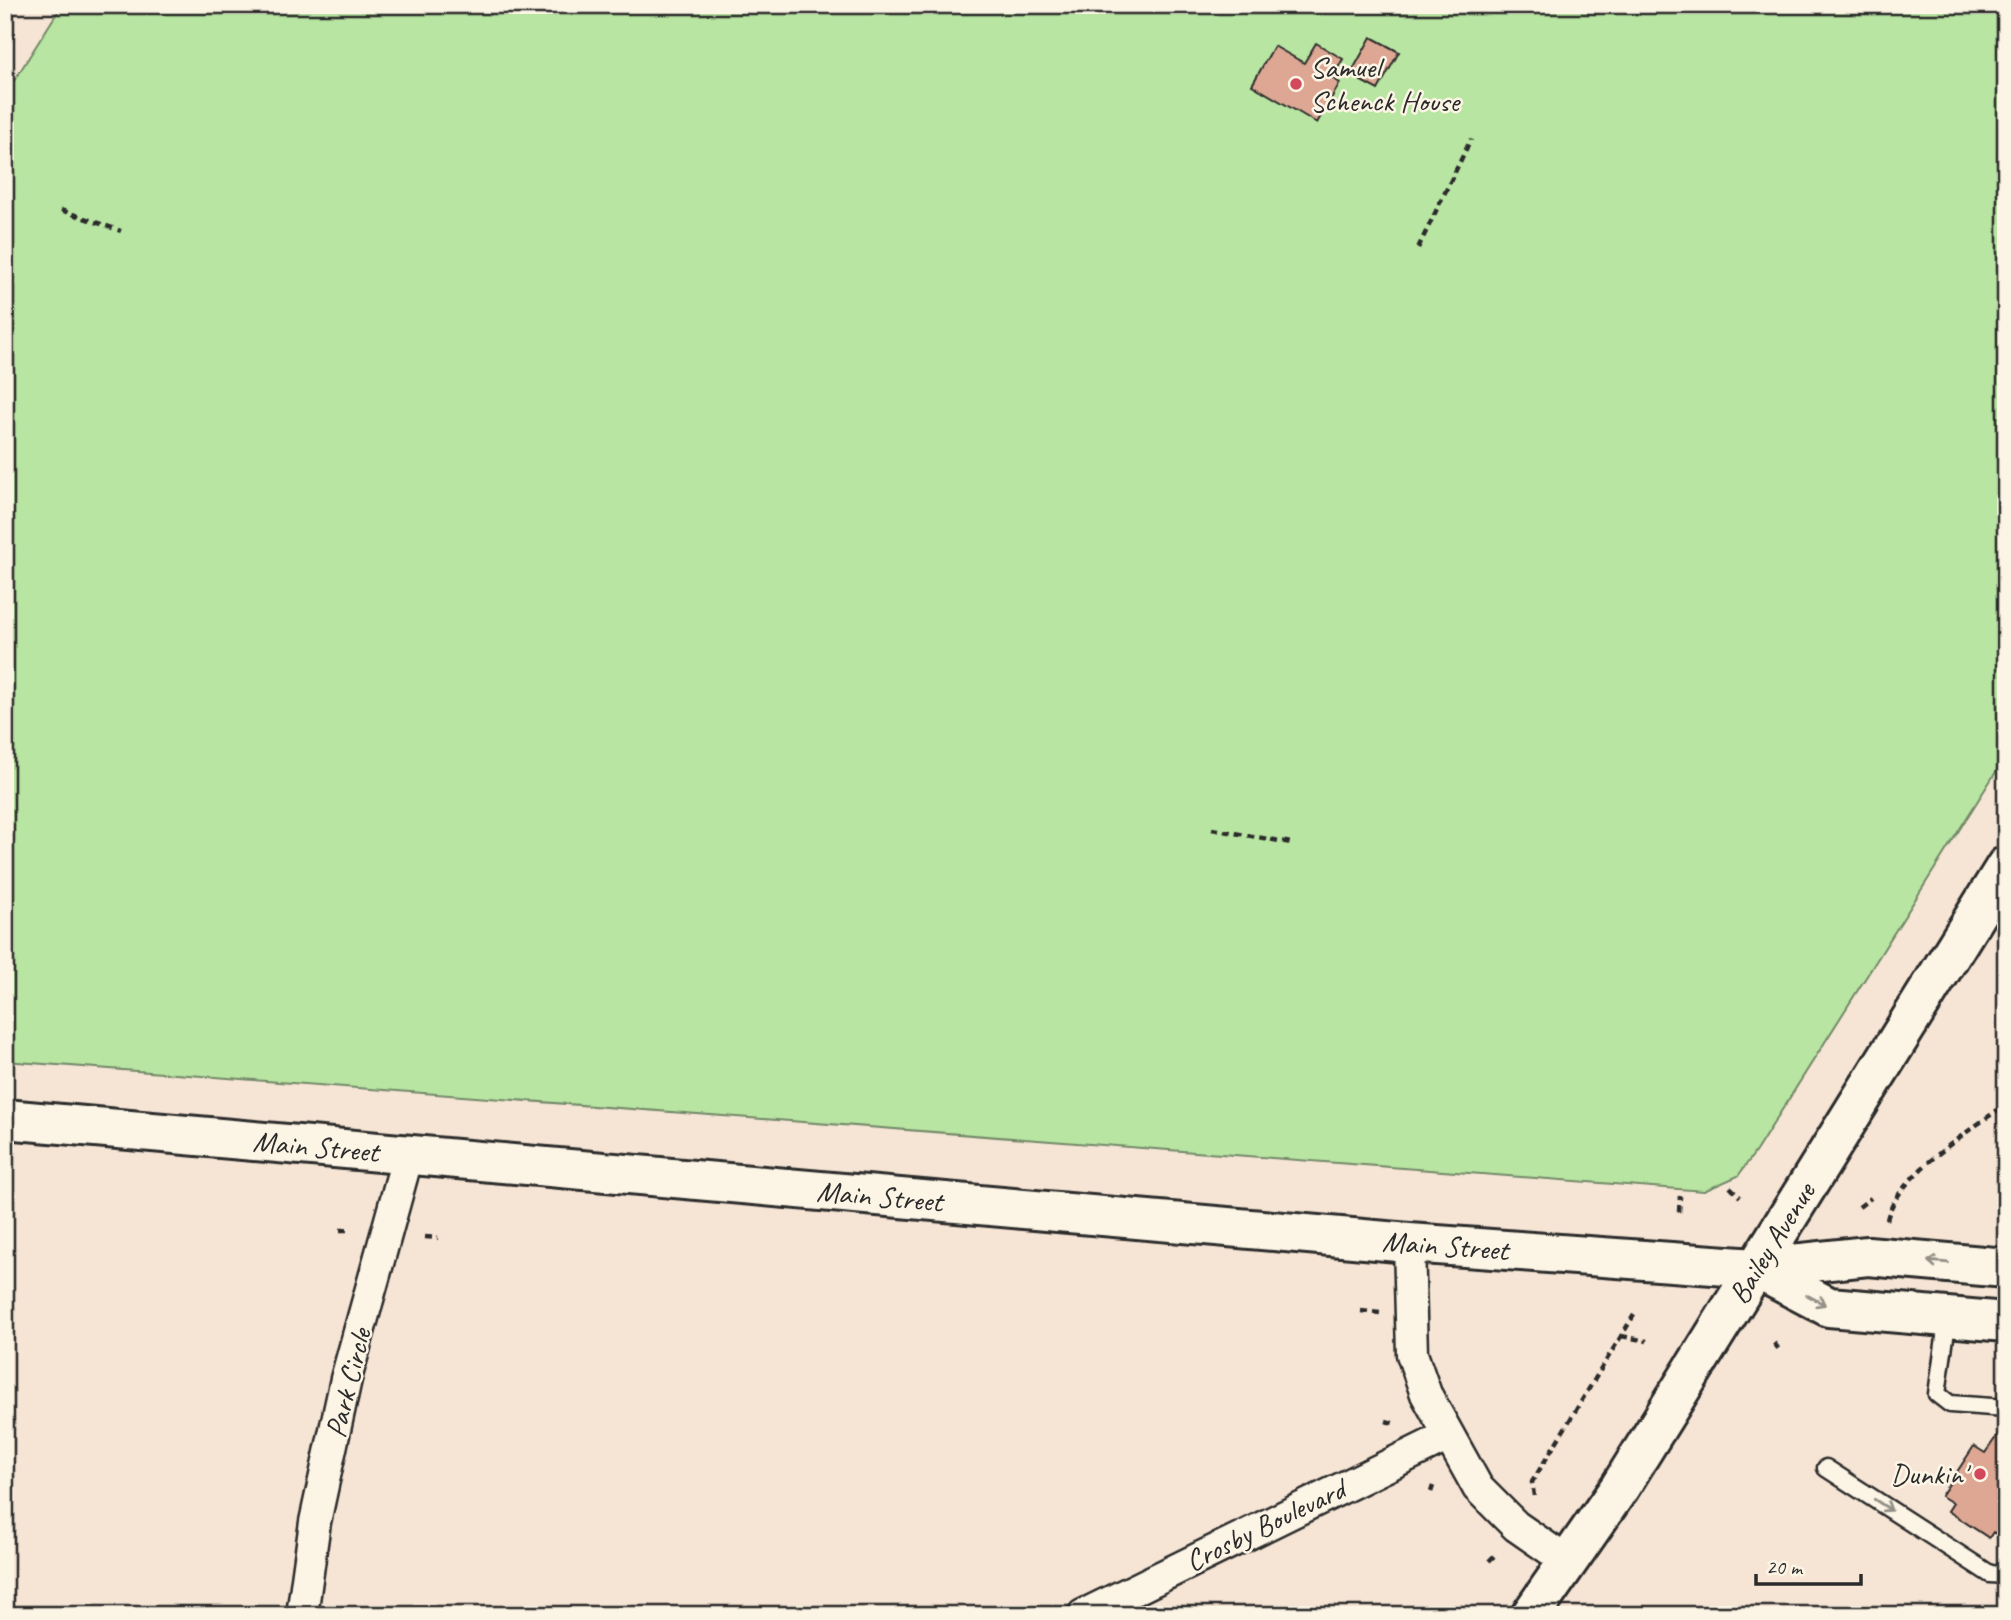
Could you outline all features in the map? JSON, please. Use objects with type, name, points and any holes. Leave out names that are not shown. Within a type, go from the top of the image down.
[{"type":"main road","name":"Bailey Avenue","points":[[1531,1615],[1620,1487],[2006,866]]},
{"type":"main road","name":"Main Street","points":[[5,1119],[1409,1243],[1755,1268],[1868,1256],[2006,1268]]},
{"type":"main road","name":"Main Street","points":[[1755,1268],[1829,1307],[2006,1322]]},
{"type":"street","name":"Park Circle","points":[[302,1615],[315,1522],[346,1379],[408,1155]]},
{"type":"street","points":[[1409,1243],[1412,1354],[1426,1394],[1478,1488],[1516,1526],[1568,1562]]},
{"type":"street","name":"Crosby Boulevard","points":[[1083,1615],[1448,1436]]},
{"type":"lane","points":[[1948,1316],[1937,1394],[1950,1405],[2006,1408]]},
{"type":"lane","points":[[1826,1468],[1990,1574],[2006,1575]]},
{"type":"path","points":[[1418,248],[1471,139]]},
{"type":"path","points":[[61,210],[121,231]]},
{"type":"path","points":[[1212,829],[1291,843]]},
{"type":"path","points":[[1887,1223],[1889,1211],[1928,1164],[2006,1104]]},
{"type":"path","points":[[1730,1187],[1740,1197]]},
{"type":"path","points":[[1679,1212],[1680,1196]]},
{"type":"path","points":[[1859,1207],[1871,1198]]},
{"type":"path","points":[[340,1230],[350,1230]]},
{"type":"path","points":[[425,1237],[438,1238]]},
{"type":"path","points":[[1360,1311],[1382,1313]]},
{"type":"path","points":[[1534,1497],[1532,1482],[1634,1315]]},
{"type":"path","points":[[1621,1336],[1647,1341]]},
{"type":"path","points":[[1774,1343],[1781,1353]]},
{"type":"green space","points":[[62,5],[2006,5],[2006,756],[1756,1151],[1738,1176],[1704,1191],[5,1061],[5,95]]},
{"type":"building","points":[[1371,37],[1399,52],[1378,90],[1350,75]]},
{"type":"building","name":"Samuel Schenck House","points":[[1316,43],[1343,59],[1332,78],[1340,83],[1317,123],[1252,85],[1274,46],[1304,63]]},
{"type":"building","name":"Dunkin'","points":[[2001,1430],[2006,1433],[2006,1540],[1993,1532],[1989,1538],[1948,1511],[1953,1503],[1941,1496],[1974,1446],[1985,1453]]},
{"type":"place","name":"Samuel Schenck House","points":[[1296,84]]},
{"type":"place","name":"Dunkin'","points":[[1980,1474]]}]
